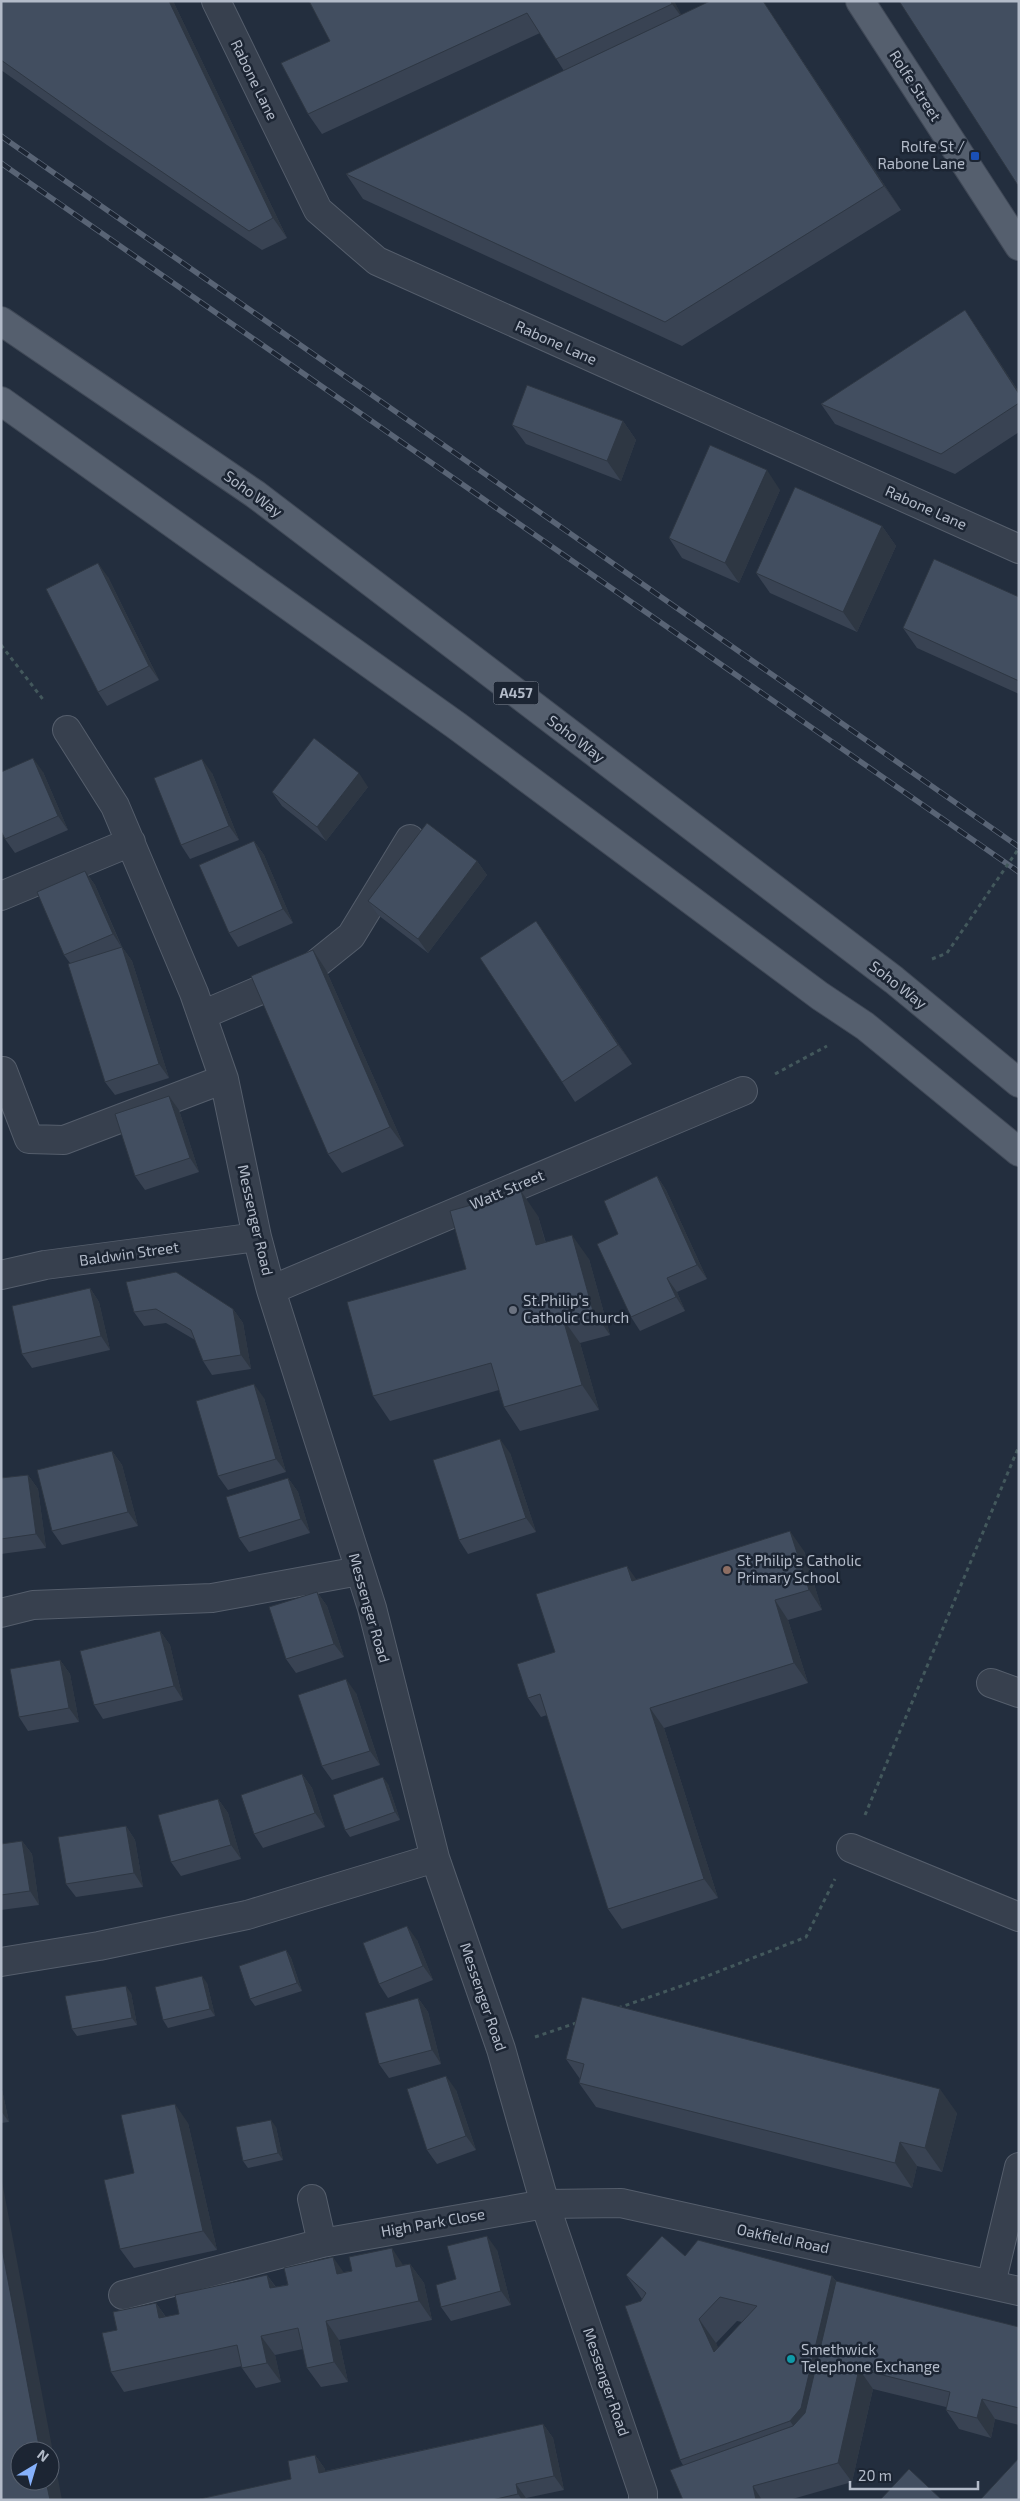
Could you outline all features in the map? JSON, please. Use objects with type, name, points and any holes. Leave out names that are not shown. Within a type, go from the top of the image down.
[{"type":"main road","name":"Rolfe Street","points":[[860,1],[1019,246]]},
{"type":"main road","name":"Soho Way","points":[[1,321],[255,494],[894,980],[1019,1083]]},
{"type":"main road","points":[[1,401],[465,732],[820,996],[865,1026],[1019,1152]]},
{"type":"street","name":"Rabone Lane","points":[[216,1],[318,210],[377,261],[1019,549]]},
{"type":"street","name":"Messenger Road","points":[[67,730],[115,806],[202,1014],[224,1079],[257,1237],[271,1290],[372,1608],[435,1858],[501,2049],[545,2204],[643,2493],[643,2500]]},
{"type":"street","points":[[202,1014],[310,969],[351,936],[410,839]]},
{"type":"street","points":[[1,896],[131,842]]},
{"type":"street","points":[[3,1070],[29,1139],[64,1140],[224,1079]]},
{"type":"street","name":"Watt Street","points":[[271,1290],[743,1091]]},
{"type":"street","name":"Baldwin Street","points":[[1,1275],[45,1265],[257,1237]]},
{"type":"street","points":[[1,1613],[33,1605],[212,1598],[359,1571]]},
{"type":"street","points":[[991,1683],[1019,1693]]},
{"type":"street","points":[[851,1848],[1019,1917]]},
{"type":"street","points":[[1,1962],[99,1946],[248,1915],[435,1858]]},
{"type":"street","points":[[991,2284],[1019,2167]]},
{"type":"street","points":[[312,2198],[322,2243]]},
{"type":"street","name":"Oakfield Road","points":[[545,2204],[622,2203],[1019,2291]]},
{"type":"street","name":"High Park Close","points":[[123,2295],[322,2243],[545,2204]]},
{"type":"path","points":[[1,645],[67,730]]},
{"type":"path","points":[[932,959],[947,952],[1019,848]]},
{"type":"path","points":[[743,1091],[865,1026]]},
{"type":"path","points":[[613,2010],[687,1984],[806,1937],[851,1848],[1019,1446]]},
{"type":"path","points":[[501,2049],[585,2020]]},
{"type":"building","points":[[1,1],[169,1],[273,218],[249,231],[1,60]]},
{"type":"building","points":[[309,1],[671,1],[672,4],[556,59],[527,13],[308,114],[281,63],[330,41]]},
{"type":"building","points":[[710,1],[763,1],[884,186],[665,322],[346,174]]},
{"type":"building","points":[[899,1],[1019,1],[1019,187]]},
{"type":"building","points":[[965,310],[1019,394],[1019,403],[941,454],[821,404]]},
{"type":"building","points":[[527,385],[623,421],[607,461],[512,425]]},
{"type":"building","points":[[710,445],[767,470],[725,563],[669,538]]},
{"type":"building","points":[[795,487],[882,526],[843,612],[756,573]]},
{"type":"building","points":[[934,559],[1019,597],[1019,681],[903,628]]},
{"type":"building","points":[[98,563],[149,666],[98,692],[46,589]]},
{"type":"building","points":[[314,738],[359,773],[317,827],[272,792]]},
{"type":"building","points":[[33,758],[58,816],[5,839],[1,831],[1,772]]},
{"type":"building","points":[[202,759],[229,826],[181,845],[154,778]]},
{"type":"building","points":[[427,823],[477,861],[418,939],[368,901]]},
{"type":"building","points":[[254,841],[283,909],[229,933],[199,865]]},
{"type":"building","points":[[85,871],[113,934],[64,955],[37,892]]},
{"type":"building","points":[[536,921],[618,1045],[562,1082],[480,958]]},
{"type":"building","points":[[122,947],[159,1064],[105,1082],[68,964]]},
{"type":"building","points":[[313,950],[390,1127],[328,1154],[251,976]]},
{"type":"building","points":[[169,1096],[190,1158],[135,1176],[115,1114]]},
{"type":"building","points":[[657,1176],[697,1265],[667,1278],[676,1297],[631,1317],[597,1244],[618,1234],[604,1201]]},
{"type":"building","name":"St.Philip's Catholic Church","points":[[521,1191],[536,1245],[572,1235],[593,1311],[563,1319],[582,1385],[504,1407],[491,1363],[373,1396],[347,1302],[466,1269],[450,1211]]},
{"type":"building","points":[[176,1272],[233,1309],[241,1355],[203,1361],[191,1330],[156,1309],[134,1312],[126,1282]]},
{"type":"building","points":[[90,1288],[101,1336],[22,1354],[12,1306]]},
{"type":"building","points":[[254,1384],[276,1459],[218,1476],[196,1401]]},
{"type":"building","points":[[500,1439],[526,1518],[459,1540],[433,1460]]},
{"type":"building","points":[[112,1451],[128,1512],[52,1531],[37,1470]]},
{"type":"building","points":[[28,1475],[36,1534],[1,1539],[1,1478]]},
{"type":"building","points":[[288,1478],[301,1519],[239,1538],[226,1497]]},
{"type":"building","points":[[790,1531],[809,1590],[775,1600],[794,1663],[650,1708],[704,1879],[608,1909],[540,1694],[528,1698],[517,1664],[555,1652],[536,1594],[627,1566],[632,1581]]},
{"type":"building","points":[[317,1592],[334,1644],[286,1659],[269,1607]]},
{"type":"building","points":[[160,1631],[174,1686],[94,1705],[80,1651]]},
{"type":"building","points":[[60,1660],[69,1708],[19,1717],[10,1669]]},
{"type":"building","points":[[346,1679],[370,1751],[322,1766],[298,1695]]},
{"type":"building","points":[[302,1774],[315,1813],[254,1834],[241,1795]]},
{"type":"building","points":[[383,1777],[395,1812],[345,1830],[333,1795]]},
{"type":"building","points":[[218,1799],[231,1845],[171,1862],[158,1815]]},
{"type":"building","points":[[126,1826],[134,1873],[66,1884],[58,1837]]},
{"type":"building","points":[[22,1841],[30,1891],[1,1895],[1,1844]]},
{"type":"building","points":[[407,1926],[423,1966],[379,1984],[363,1943]]},
{"type":"building","points":[[286,1950],[297,1983],[250,1999],[239,1966]]},
{"type":"building","points":[[202,1976],[210,2009],[163,2020],[155,1987]]},
{"type":"building","points":[[126,1986],[132,2018],[72,2029],[65,1996]]},
{"type":"building","points":[[582,1997],[940,2089],[925,2148],[900,2142],[895,2163],[579,2083],[584,2064],[566,2059]]},
{"type":"building","points":[[418,1998],[432,2050],[379,2064],[365,2013]]},
{"type":"building","points":[[446,2076],[466,2136],[427,2150],[407,2089]]},
{"type":"building","points":[[175,2104],[203,2231],[120,2249],[104,2180],[134,2173],[121,2115]]},
{"type":"building","points":[[271,2120],[278,2153],[243,2161],[236,2127]]},
{"type":"building","points":[[487,2236],[501,2291],[441,2307],[436,2285],[456,2279],[447,2246]]},
{"type":"building","name":"Smethwick Telephone Exchange","points":[[662,2236],[685,2256],[698,2240],[832,2276],[801,2408],[790,2421],[680,2460],[625,2306],[641,2301],[646,2293],[626,2275]],"holes":[[[720,2297],[757,2306],[714,2352],[699,2319]]]},
{"type":"building","points":[[1,2243],[38,2441],[10,2441],[10,2491],[48,2491],[50,2500],[1,2500]]},
{"type":"building","points":[[392,2248],[396,2267],[410,2264],[419,2301],[326,2321],[334,2362],[307,2368],[298,2328],[261,2336],[267,2363],[242,2368],[237,2345],[111,2372],[102,2333],[117,2330],[113,2312],[156,2303],[159,2318],[179,2314],[175,2295],[267,2275],[270,2288],[288,2285],[284,2268],[333,2257],[337,2274],[352,2271],[349,2257]]},
{"type":"building","points":[[836,2281],[1019,2327],[1019,2408],[982,2399],[977,2418],[946,2410],[950,2392],[859,2369],[838,2463],[753,2486],[756,2500],[683,2500],[670,2470],[793,2426],[805,2413]]},
{"type":"building","points":[[543,2424],[554,2476],[516,2484],[518,2494],[492,2500],[195,2500],[291,2479],[288,2461],[315,2455],[319,2473]]},
{"type":"building","points":[[1019,2458],[1019,2500],[980,2500]]},
{"type":"building","points":[[909,2469],[942,2500],[880,2500]]},
{"type":"railway","points":[[1,136],[1019,847]]},
{"type":"railway","points":[[1,163],[1019,872]]},
{"type":"place","name":"Rolfe St / Rabone Lane","points":[[975,156]]},
{"type":"place","name":"St.Philip's Catholic Church","points":[[513,1310]]},
{"type":"place","name":"St Philip's Catholic Primary School","points":[[727,1570]]},
{"type":"place","name":"Smethwick Telephone Exchange","points":[[791,2359]]}]
